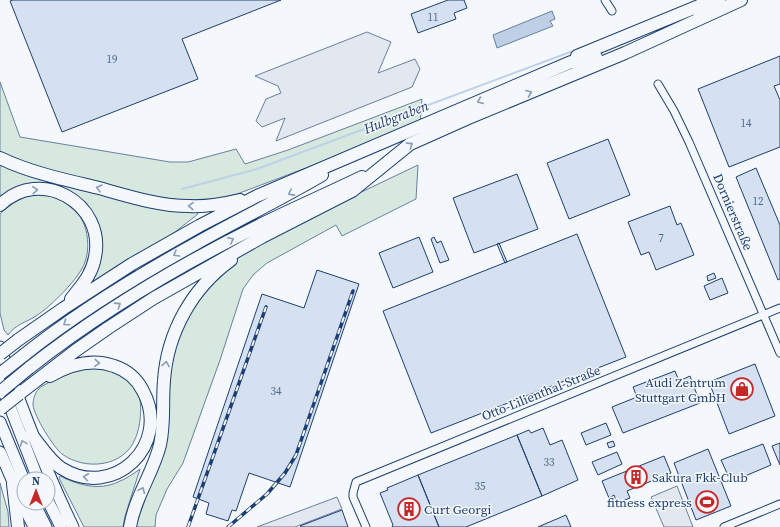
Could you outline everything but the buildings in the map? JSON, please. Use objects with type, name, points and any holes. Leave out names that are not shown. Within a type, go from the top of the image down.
[{"type":"highway","points":[[645,36],[740,0]]},
{"type":"highway","points":[[0,409],[75,351],[140,307],[250,244],[352,191],[410,144],[431,133],[707,8],[717,1]]},
{"type":"highway","points":[[0,354],[64,308],[158,249],[257,196],[425,123],[571,62],[579,63],[621,47]]},
{"type":"highway","points":[[0,374],[96,303],[168,258],[328,172],[387,144],[425,123]]},
{"type":"highway","points":[[0,158],[25,168],[56,177],[137,198],[175,205],[204,206],[257,196]]},
{"type":"highway","points":[[0,392],[29,368],[102,316],[188,263],[257,226],[380,168]]},
{"type":"highway","points":[[0,205],[12,196],[23,191],[35,189],[50,190],[70,197],[84,209],[89,217],[96,236],[94,265],[86,280],[64,308]]},
{"type":"highway","points":[[130,527],[135,507],[160,447],[163,427],[163,388],[166,363],[171,342],[179,322],[189,304],[203,286],[220,269],[250,244]]},
{"type":"highway","points":[[0,347],[31,434],[73,527]]},
{"type":"highway","points":[[28,388],[54,374],[76,365],[94,362],[108,364],[126,371],[142,388],[150,405],[151,424],[148,440],[133,462],[123,470],[114,474],[96,478],[77,476],[60,468],[48,456],[31,434]]},
{"type":"highway","points":[[0,381],[35,471]]},
{"type":"highway","points":[[0,422],[16,473]]},
{"type":"highway","points":[[0,452],[16,477]]},
{"type":"highway","points":[[18,511],[18,527]]},
{"type":"highway","points":[[29,511],[34,527]]},
{"type":"highway","points":[[38,511],[46,527]]},
{"type":"highway","points":[[53,511],[60,527]]},
{"type":"street","points":[[605,0],[612,11]]},
{"type":"street","name":"Dornierstraße","points":[[658,84],[674,111],[689,142],[780,353]]},
{"type":"street","name":"Otto-Lilienthal-Straße","points":[[366,527],[353,497],[356,482],[780,308]]},
{"type":"street","points":[[724,527],[780,504]]},
{"type":"shaded area","points":[[367,32],[391,42],[378,73],[415,59],[420,69],[412,87],[276,141],[285,118],[262,127],[256,121],[266,99],[281,93],[278,86],[255,76]]},
{"type":"shaded area","points":[[0,82],[20,137],[170,162],[188,162],[236,149],[245,164],[288,150],[422,99],[420,125],[237,194],[212,200],[183,200],[143,194],[36,167],[0,153]]},
{"type":"shaded area","points":[[0,162],[196,211],[198,214],[175,232],[85,287],[96,267],[102,251],[101,235],[98,225],[87,206],[72,192],[53,185],[44,185],[17,190],[0,198]]},
{"type":"shaded area","points":[[418,165],[416,199],[342,236],[336,225],[267,263],[253,275],[243,289],[220,360],[183,463],[167,489],[156,515],[155,527],[134,527],[136,517],[154,473],[175,343],[197,300],[235,260],[254,247],[351,197]]},
{"type":"shaded area","points":[[44,194],[53,196],[75,211],[81,218],[88,239],[87,257],[82,269],[64,292],[42,312],[17,326],[8,335],[4,330],[0,313],[0,214],[14,203],[30,195]]},
{"type":"shaded area","points":[[86,368],[104,368],[112,371],[129,380],[138,391],[141,412],[137,434],[130,448],[122,456],[113,461],[92,464],[82,463],[62,454],[58,451],[45,431],[34,410],[33,405],[35,394],[41,387],[65,374]]},
{"type":"shaded area","points":[[140,469],[123,527],[84,527],[59,478],[60,476],[89,486],[103,486],[121,481]]},
{"type":"shaded area","points":[[0,483],[8,512],[9,527],[0,527]]},
{"type":"shaded area","points":[[677,486],[693,527],[664,527],[651,497]]},
{"type":"shaded area","points":[[337,497],[342,509],[295,527],[257,527]]},
{"type":"water","points":[[552,11],[555,19],[550,21],[553,26],[497,48],[493,35]]},
{"type":"waterway","name":"Hulbgraben","points":[[182,189],[257,169],[589,45]]},
{"type":"railway","points":[[228,527],[267,494],[285,473],[296,455],[353,291]]},
{"type":"railway","points":[[188,527],[266,307]]},
{"type":"place","name":"Audi Zentrum Stuttgart GmbH","points":[[742,389]]},
{"type":"place","name":"Sakura Fkk-Club","points":[[636,477]]},
{"type":"place","name":"fitness express","points":[[707,502]]},
{"type":"place","name":"Curt Georgi","points":[[409,509]]}]
